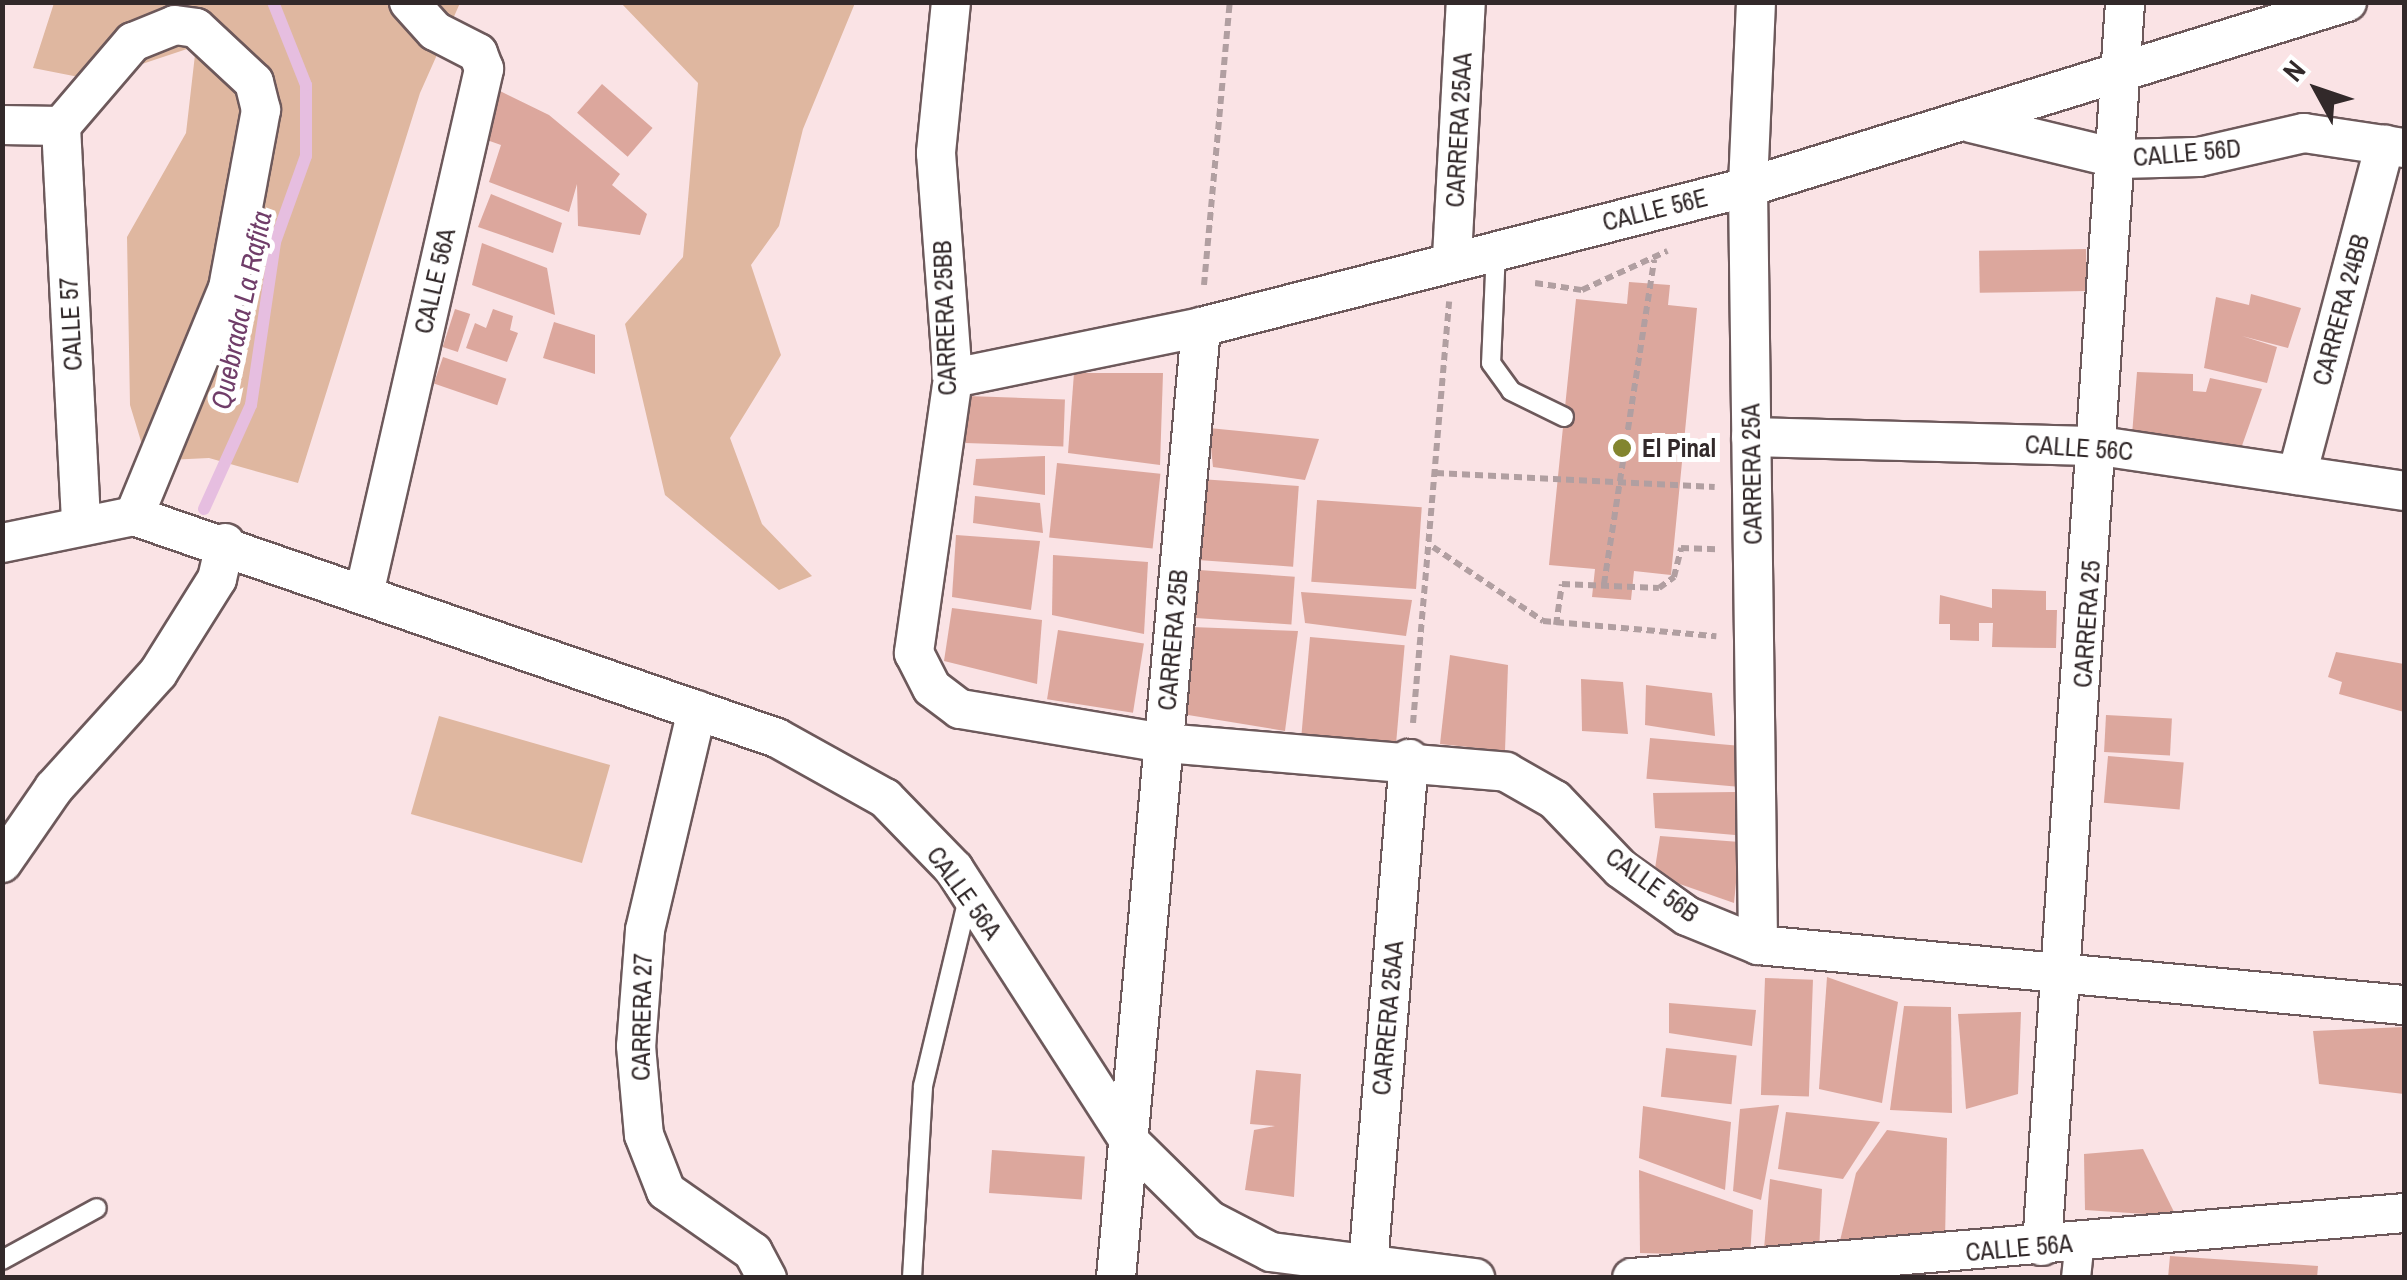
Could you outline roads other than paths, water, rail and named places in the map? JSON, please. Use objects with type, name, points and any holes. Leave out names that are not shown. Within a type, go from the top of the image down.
[{"type":"street","name":"CALLE 56A","points":[[364,594],[484,69],[478,53],[435,31],[409,2]]},
{"type":"street","name":"CARRERA 25BB","points":[[932,688],[914,653],[953,378],[936,153],[951,2]]},
{"type":"street","name":"CARRERA 25AA","points":[[1452,257],[1466,2]]},
{"type":"street","name":"CARRERA 25A","points":[[1756,2],[1748,188],[1758,945]]},
{"type":"street","name":"CARRERA 25","points":[[2042,1246],[2120,159],[2126,69],[2125,2]]},
{"type":"street","name":"CALLE 56E","points":[[953,378],[1201,326],[1452,257],[1495,264],[1971,123],[2126,69],[2347,2]]},
{"type":"street","points":[[2,125],[61,126],[133,42],[175,25],[196,28],[254,82],[261,110],[228,288],[134,516],[2,543]]},
{"type":"street","name":"CALLE 56D","points":[[1971,123],[2120,159],[2199,157],[2304,133],[2395,147]]},
{"type":"street","name":"CALLE 57","points":[[61,126],[64,528]]},
{"type":"street","name":"CARRERA 24BB","points":[[2297,474],[2395,147]]},
{"type":"street","name":"CARRERA 25B","points":[[1116,1278],[1201,326]]},
{"type":"street","name":"CALLE 56C","points":[[1752,437],[2100,446],[2404,491]]},
{"type":"street","name":"CALLE 56A","points":[[134,516],[225,543],[777,738],[885,798],[970,893],[1129,1141],[1208,1220],[1271,1252],[1368,1271],[1475,1278]]},
{"type":"street","points":[[2,520],[64,528]]},
{"type":"street","points":[[2,863],[54,788],[158,672],[216,580],[225,543]]},
{"type":"street","name":"CALLE 56B","points":[[932,688],[960,709],[1164,743],[1409,759],[1506,772],[1556,800],[1621,869],[1687,916],[1758,945],[2404,1005]]},
{"type":"street","name":"CARRERA 27","points":[[696,710],[645,930],[636,1046],[644,1135],[666,1192],[752,1252],[767,1278]]},
{"type":"street","name":"CARRERA 25AA","points":[[1368,1271],[1409,759]]},
{"type":"street","name":"CALLE 56A","points":[[1632,1278],[2042,1246],[2078,1260],[2404,1213]]},
{"type":"lane","points":[[1495,264],[1490,363],[1510,391],[1564,417]]},
{"type":"lane","points":[[912,1278],[923,1086],[970,893]]},
{"type":"lane","points":[[2,1260],[97,1208]]},
{"type":"waterway","name":"Quebrada La Rafita","points":[[204,509],[251,405],[275,242],[306,156],[306,85],[273,2]]},
{"type":"place","name":"El Pinal","points":[[1622,448]]}]
